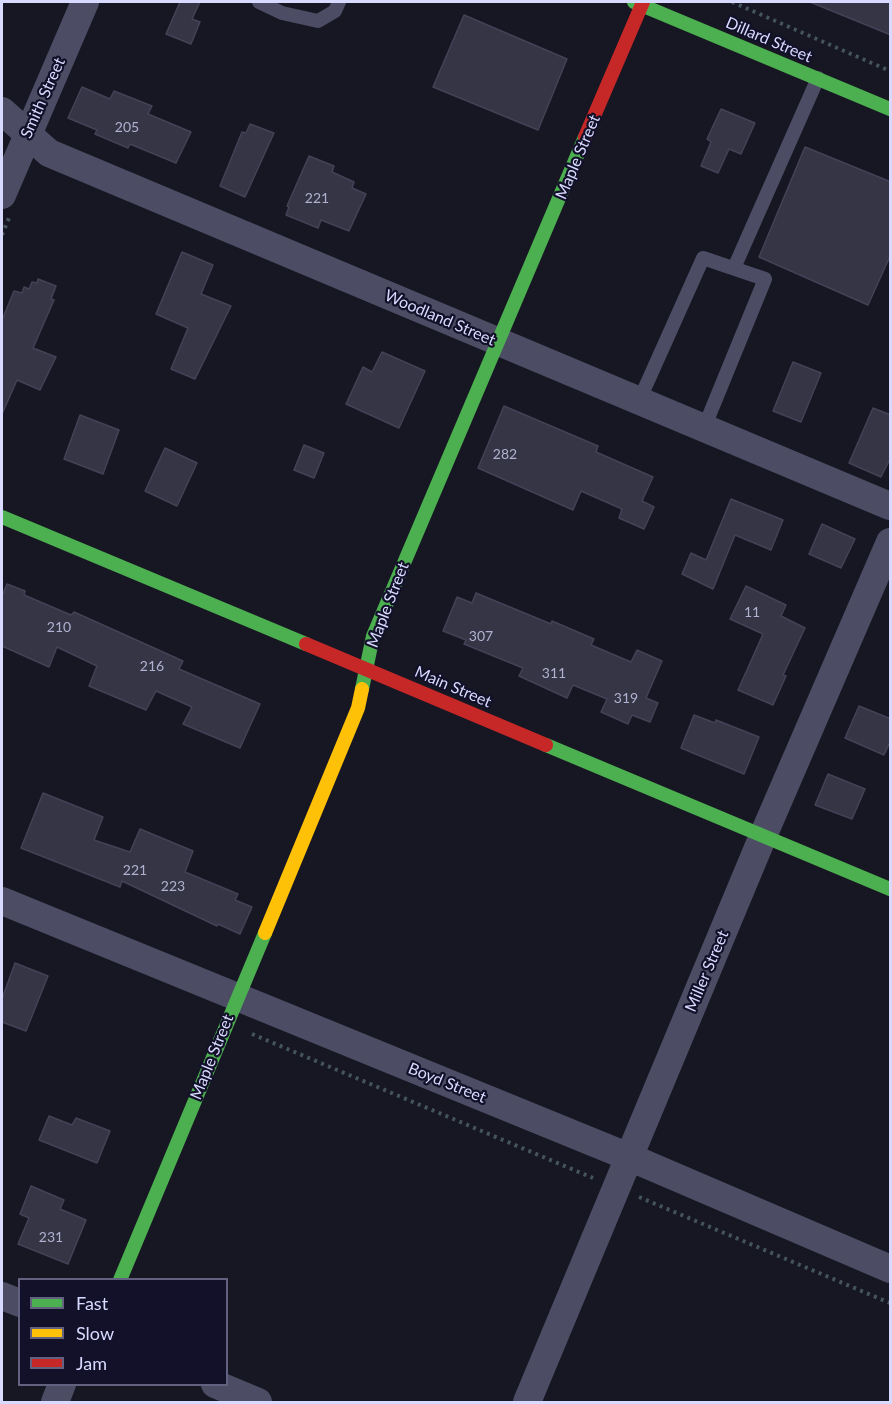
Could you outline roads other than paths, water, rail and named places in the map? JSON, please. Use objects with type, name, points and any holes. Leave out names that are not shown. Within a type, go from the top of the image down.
[{"type":"street","name":"Smith Street","points":[[2,195],[85,2]]},
{"type":"street","name":"Dillard Street","points":[[640,3],[891,109]]},
{"type":"street","name":"Maple Street","points":[[121,1278],[358,708],[373,636],[499,343],[640,3]]},
{"type":"street","name":"Woodland Street","points":[[2,111],[49,153],[891,506]]},
{"type":"street","name":"Main Street","points":[[2,517],[891,889]]},
{"type":"street","name":"Miller Street","points":[[527,1402],[763,836],[891,542]]},
{"type":"street","name":"Boyd Street","points":[[2,901],[232,1009],[629,1157],[891,1269]]},
{"type":"street","points":[[2,1296],[18,1302]]},
{"type":"street","points":[[55,1402],[61,1386]]},
{"type":"street","points":[[220,1386],[258,1402]]},
{"type":"lane","points":[[260,2],[282,13],[318,21],[335,11],[339,2]]},
{"type":"lane","points":[[734,268],[818,78]]},
{"type":"lane","points":[[639,401],[703,258],[765,279],[704,428]]}]
